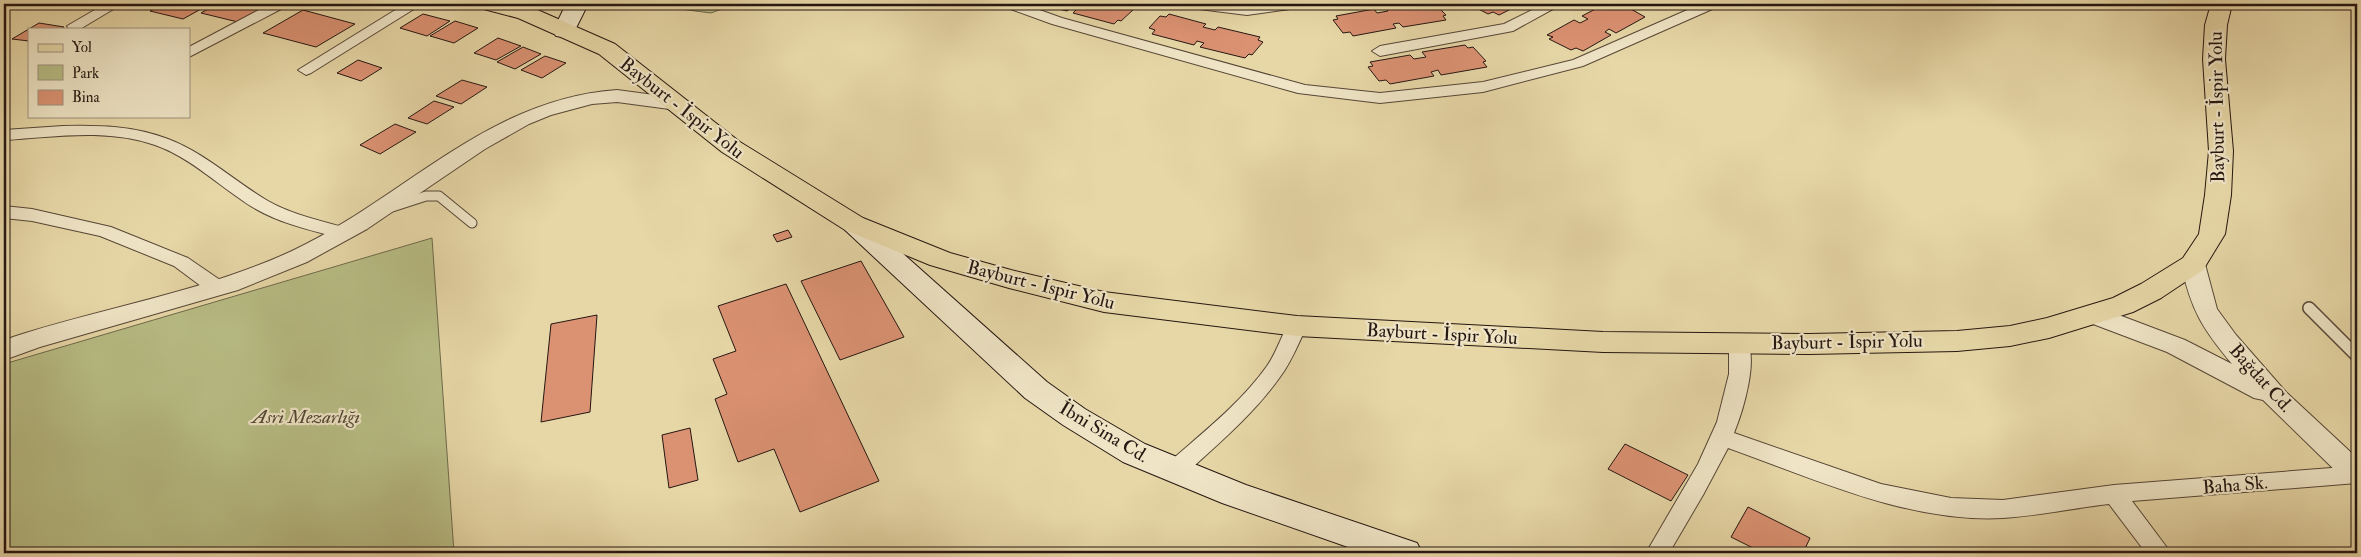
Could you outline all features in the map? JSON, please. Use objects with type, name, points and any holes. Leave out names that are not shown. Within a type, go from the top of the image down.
[{"type":"main road","name":"Bayburt - İspir Yolu","points":[[487,4],[525,13],[607,49],[731,147],[784,182],[854,224],[940,259],[1009,280],[1104,302],[1297,326],[1603,342],[1739,343],[1957,341],[2010,336],[2049,328],[2122,305],[2193,264],[2212,234],[2218,195],[2221,152],[2214,59],[2216,25],[2221,4]]},
{"type":"main road","points":[[564,31],[577,4]]},
{"type":"main road","name":"İbni Sina Cd.","points":[[854,224],[1036,390],[1134,453],[1234,494],[1405,553]]},
{"type":"street","points":[[74,26],[115,4]]},
{"type":"street","points":[[190,53],[280,4]]},
{"type":"street","points":[[306,70],[415,4]]},
{"type":"street","points":[[1010,4],[1057,21],[1304,90],[1380,98],[1483,87],[1578,62],[1712,4]]},
{"type":"street","points":[[1191,4],[1247,11],[1296,4]]},
{"type":"street","points":[[1380,51],[1508,28],[1555,4]]},
{"type":"street","points":[[4,351],[216,287],[276,267],[312,251],[344,233],[476,144],[520,119],[550,107],[582,100],[617,96],[677,104]]},
{"type":"street","points":[[4,135],[42,132],[139,134],[164,142],[209,168],[262,204],[296,220],[344,233]]},
{"type":"street","points":[[4,212],[32,215],[105,231],[181,262],[216,287]]},
{"type":"street","name":"Bağdat Cd.","points":[[2193,264],[2199,292],[2206,311],[2227,340],[2277,399],[2357,474]]},
{"type":"street","points":[[2094,315],[2176,346],[2277,399]]},
{"type":"street","points":[[1175,470],[1229,421],[1259,388],[1283,355],[1297,326]]},
{"type":"street","points":[[1657,553],[1717,450],[1738,374],[1739,343]]},
{"type":"street","name":"Baha Sk.","points":[[1722,437],[1880,493],[1951,507],[2003,509],[2114,494],[2357,474]]},
{"type":"street","points":[[2114,494],[2159,553]]},
{"type":"lane","points":[[382,208],[400,206],[426,196],[439,196],[472,223]]},
{"type":"lane","points":[[2309,308],[2357,356]]},
{"type":"green space","points":[[679,4],[735,4],[711,13],[680,9]]},
{"type":"green space","name":"Asri Mezarlığı","points":[[432,238],[454,553],[4,553],[4,364]]},
{"type":"building","points":[[163,4],[210,4],[183,19],[150,11]]},
{"type":"building","points":[[217,4],[235,4],[260,10],[238,22],[201,13]]},
{"type":"building","points":[[1038,4],[1132,4],[1129,7],[1134,9],[1121,21],[1118,20],[1114,24],[1073,13],[1077,9],[1071,8],[1067,11]]},
{"type":"building","points":[[1405,4],[1435,4],[1446,15],[1443,16],[1446,20],[1403,27],[1399,23],[1393,24],[1396,28],[1353,36],[1350,32],[1343,33],[1333,20],[1338,19],[1336,16],[1374,9],[1377,13],[1388,11],[1385,7]]},
{"type":"building","points":[[1469,4],[1521,4],[1499,15],[1493,12],[1488,14]]},
{"type":"building","points":[[1605,4],[1622,4],[1645,17],[1616,33],[1609,29],[1605,32],[1611,35],[1583,51],[1576,48],[1571,50],[1549,39],[1553,37],[1547,35],[1574,20],[1580,23],[1588,19],[1582,16]]},
{"type":"building","points":[[303,10],[355,24],[316,47],[263,33]]},
{"type":"building","points":[[423,14],[450,21],[427,36],[400,28]]},
{"type":"building","points":[[1169,14],[1206,24],[1203,27],[1215,30],[1218,27],[1260,37],[1258,40],[1263,42],[1252,55],[1249,54],[1245,58],[1200,47],[1204,43],[1197,41],[1194,45],[1152,34],[1155,30],[1149,28],[1160,16],[1166,17]]},
{"type":"building","points":[[455,21],[478,28],[454,43],[430,36]]},
{"type":"building","points":[[39,23],[64,27],[62,28],[31,28]]},
{"type":"building","points":[[28,30],[28,41],[12,39]]},
{"type":"building","points":[[498,38],[521,46],[496,60],[474,53]]},
{"type":"building","points":[[1465,45],[1468,48],[1473,47],[1486,61],[1483,62],[1487,67],[1441,75],[1438,70],[1431,72],[1434,76],[1390,84],[1386,80],[1379,81],[1368,67],[1373,66],[1370,62],[1410,55],[1414,59],[1426,57],[1422,52]]},
{"type":"building","points":[[523,47],[541,54],[515,69],[497,62]]},
{"type":"building","points":[[545,56],[566,63],[542,78],[521,70]]},
{"type":"building","points":[[358,60],[382,68],[361,81],[337,73]]},
{"type":"building","points":[[462,80],[487,87],[461,104],[436,96]]},
{"type":"building","points":[[434,101],[454,107],[427,124],[408,118]]},
{"type":"building","points":[[395,124],[416,132],[380,154],[360,145]]},
{"type":"building","points":[[788,230],[792,237],[777,242],[773,235]]},
{"type":"building","points":[[861,261],[904,337],[840,360],[801,281]]},
{"type":"building","points":[[786,284],[879,481],[800,512],[774,449],[738,462],[715,399],[727,394],[713,359],[736,351],[718,306]]},
{"type":"building","points":[[597,315],[590,412],[541,422],[551,324]]},
{"type":"building","points":[[690,428],[698,480],[669,488],[662,435]]},
{"type":"building","points":[[1625,444],[1688,475],[1671,501],[1608,469]]},
{"type":"building","points":[[1748,507],[1810,538],[1803,553],[1763,553],[1731,537]]}]
